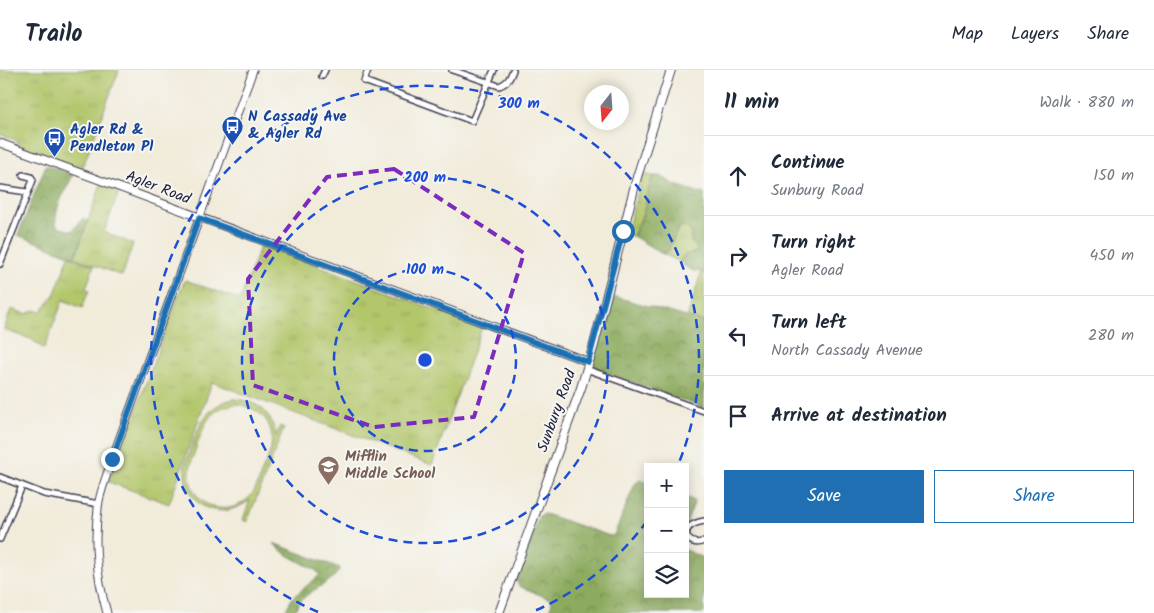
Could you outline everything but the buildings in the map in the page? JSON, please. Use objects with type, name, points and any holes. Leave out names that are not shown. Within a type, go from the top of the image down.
[{"type":"main road","points":[[107,613],[96,562],[99,504],[112,459],[253,70]]},
{"type":"main road","name":"Sunbury Road","points":[[499,613],[581,388],[637,177],[672,70]]},
{"type":"main road","name":"Agler Road","points":[[0,143],[587,365]]},
{"type":"street","points":[[322,76],[324,70]]},
{"type":"street","points":[[368,70],[364,81],[472,121],[494,70]]},
{"type":"street","points":[[452,70],[499,86],[506,84],[513,70]]},
{"type":"street","points":[[0,264],[33,180],[31,177],[23,175]]},
{"type":"street","points":[[0,188],[28,192]]},
{"type":"street","points":[[587,365],[704,411]]},
{"type":"street","points":[[0,477],[44,494],[99,504]]},
{"type":"street","points":[[0,539],[22,486]]},
{"type":"street","points":[[704,521],[690,525],[687,535],[694,543],[704,541]]},
{"type":"highlighted area","points":[[394,169],[524,253],[474,417],[374,427],[253,385],[248,279],[327,177]]},
{"type":"green space","points":[[0,70],[119,70],[82,169],[25,148],[13,139],[0,134]]},
{"type":"green space","points":[[46,165],[73,175],[59,205],[56,225],[72,231],[83,218],[88,221],[74,257],[18,235]]},
{"type":"green space","points":[[643,174],[653,176],[643,214],[634,234],[635,237],[626,234]]},
{"type":"green space","points":[[653,176],[661,176],[675,185],[704,194],[704,272],[691,270],[680,262],[681,258],[687,254],[698,252],[691,242],[691,232],[685,226],[679,227],[668,251],[665,253],[659,252],[635,237],[634,234],[643,214]]},
{"type":"green space","points":[[101,184],[119,191],[104,232],[133,244],[122,276],[74,257]]},
{"type":"green space","points":[[685,226],[691,232],[698,253],[681,258],[680,262],[659,252],[665,253],[680,227]]},
{"type":"green space","points":[[261,244],[482,327],[432,465],[212,382],[169,504],[109,482],[185,280],[240,300]]},
{"type":"green space","points":[[69,256],[94,266],[86,288],[89,290],[82,308],[63,300],[44,349],[31,339],[4,330],[11,309],[26,314],[34,310],[41,312],[54,296]]},
{"type":"green space","points":[[704,272],[704,322],[687,318],[701,273]]},
{"type":"green space","points":[[616,297],[704,322],[704,408],[599,370],[595,366],[593,362],[611,298]]},
{"type":"green space","points":[[234,399],[250,402],[257,405],[267,414],[276,436],[280,426],[284,428],[247,522],[243,520],[250,500],[238,507],[226,510],[204,507],[189,491],[186,479],[185,465],[196,434],[206,416],[223,403]],"holes":[[[235,404],[243,405],[258,412],[268,423],[272,438],[270,452],[256,487],[248,499],[228,508],[213,507],[200,499],[192,485],[190,471],[193,457],[203,428],[214,413]]]},
{"type":"green space","points":[[640,480],[644,482],[644,598],[689,598],[689,552],[704,558],[704,613],[548,613],[552,603],[550,599],[519,586],[516,581],[539,516],[545,514],[610,536],[614,535],[635,484]]},
{"type":"green space","points":[[689,498],[693,500],[694,503],[689,516]]},
{"type":"green space","points":[[273,543],[340,568],[330,580],[303,598],[294,613],[284,613],[292,598],[320,575],[317,571],[284,553]]},
{"type":"place","name":"N Cassady Ave & Agler Rd","points":[[232,145]]},
{"type":"place","name":"Agler Rd & Pendleton Pl","points":[[54,158]]},
{"type":"place","name":"Mifflin Middle School","points":[[329,485]]},
{"type":"route","points":[[112,459],[190,248],[199,218],[588,362],[623,231]]}]
